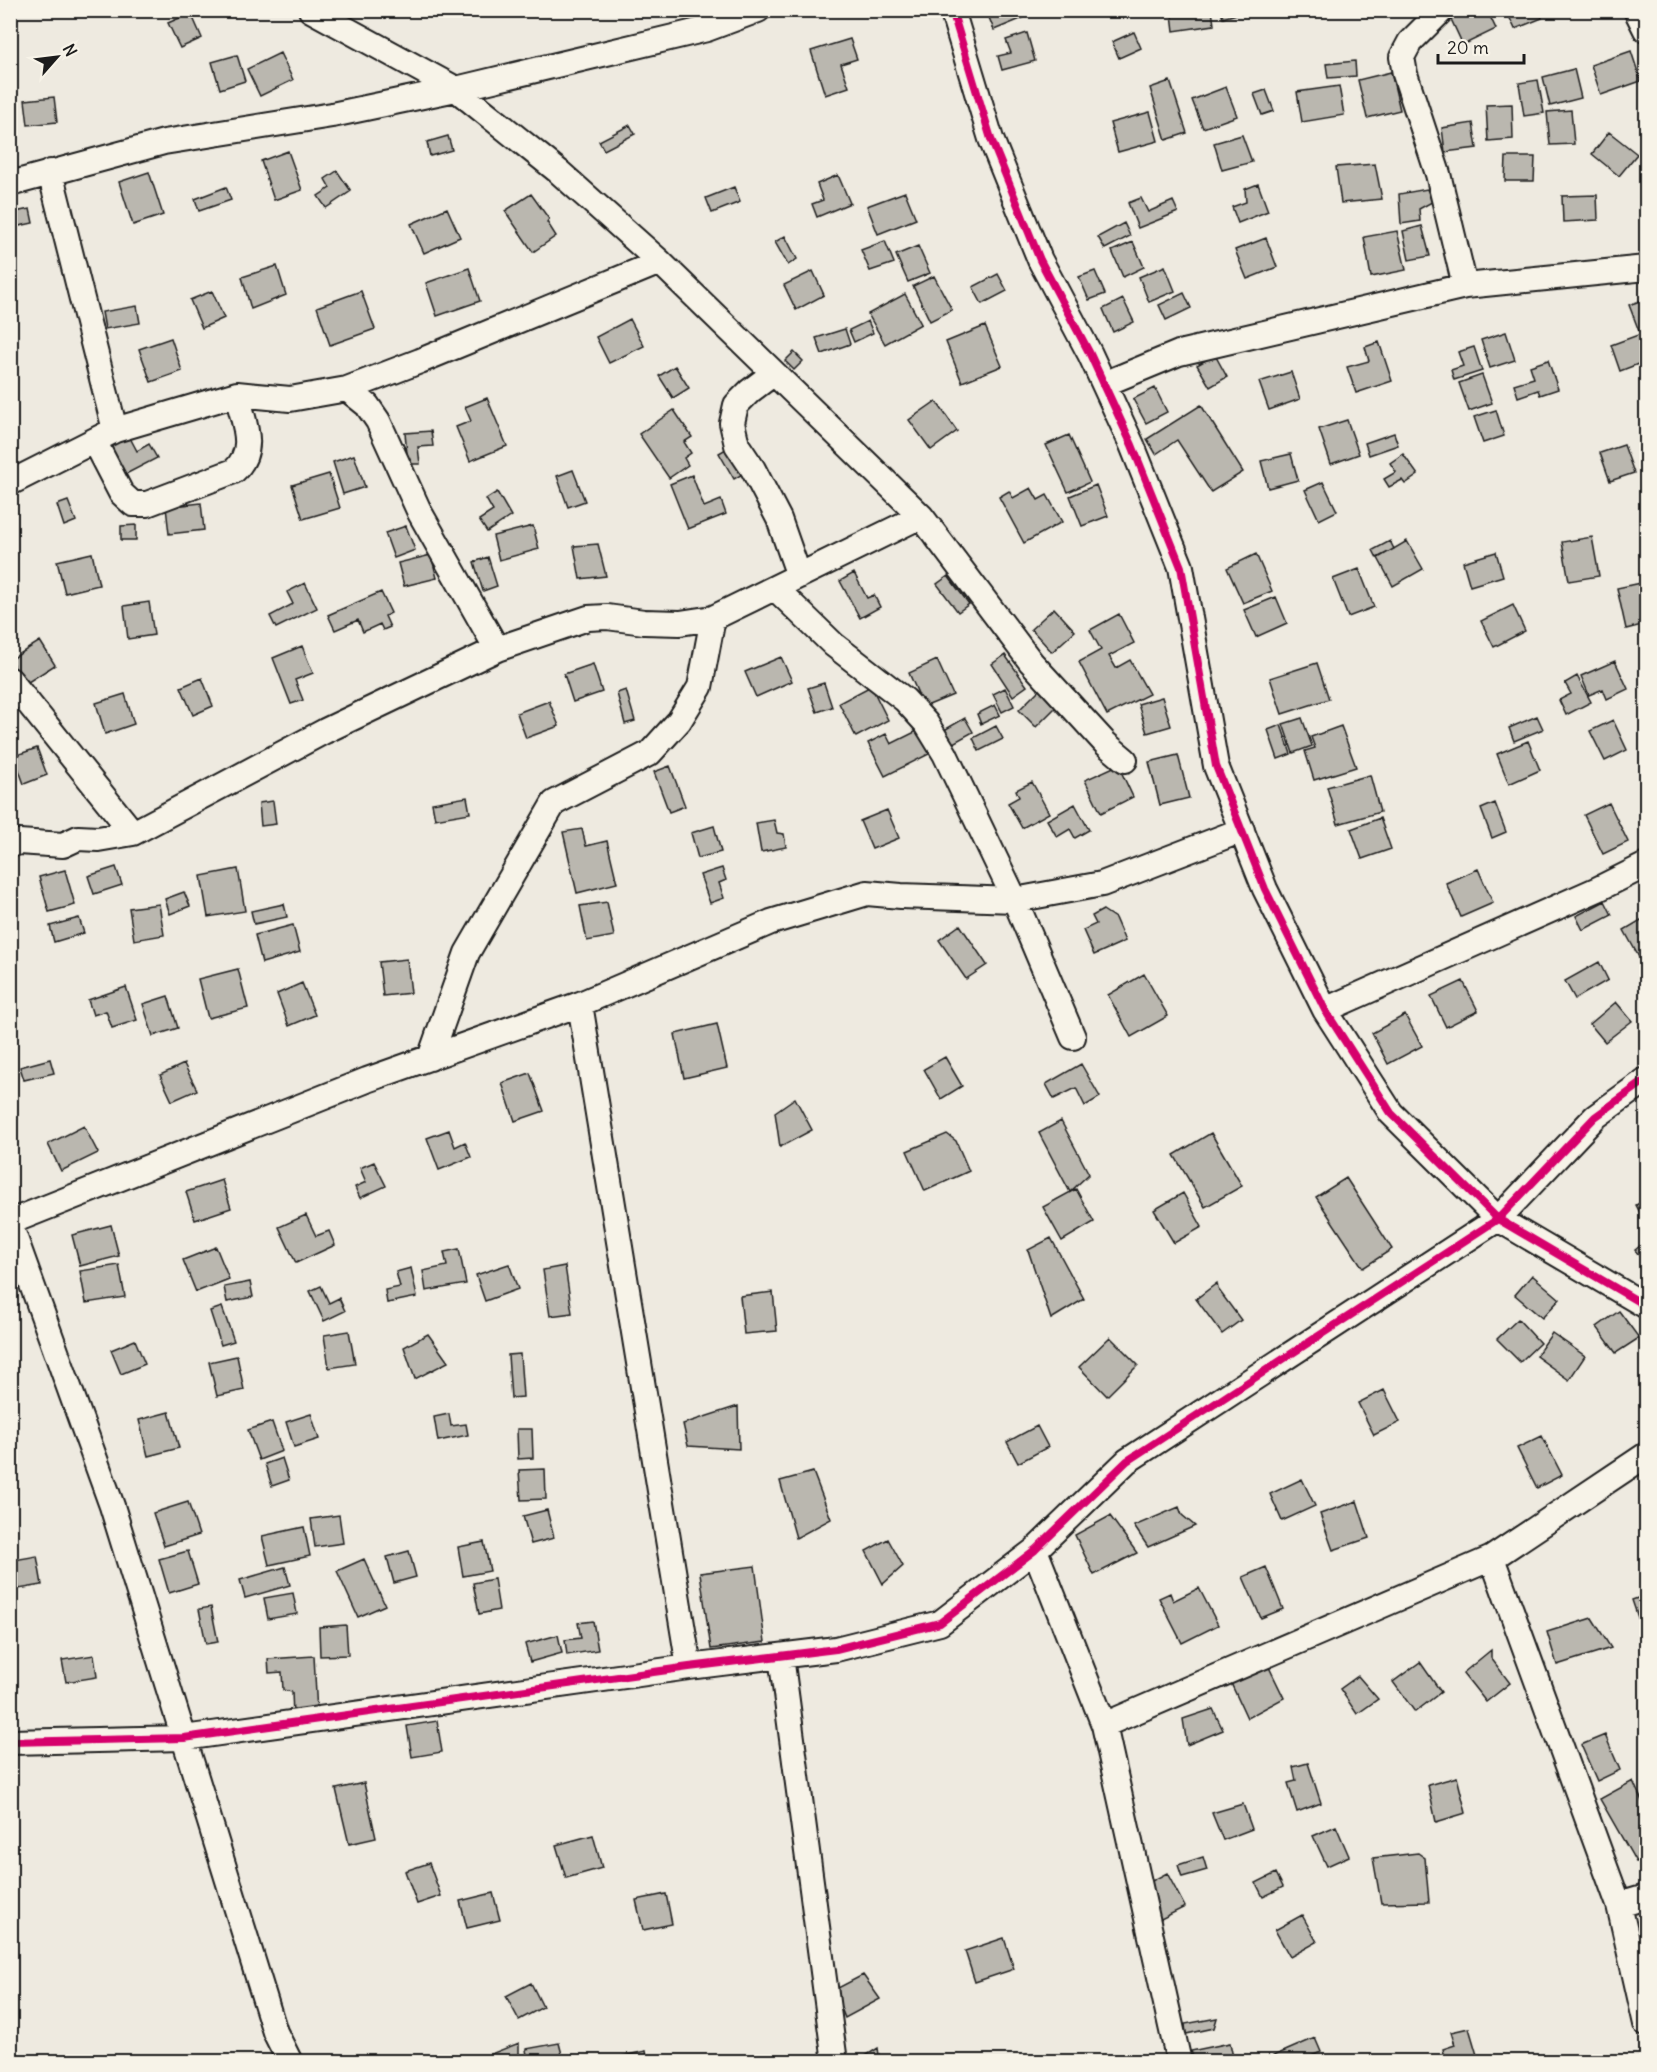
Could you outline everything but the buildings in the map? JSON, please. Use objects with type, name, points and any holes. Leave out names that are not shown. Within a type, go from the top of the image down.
[{"type":"street","points":[[311,10],[456,89],[558,171],[660,262],[921,516],[1031,662],[1107,744],[1125,760]]},
{"type":"street","points":[[10,183],[165,142],[332,115],[456,89],[707,29],[758,10]]},
{"type":"street","points":[[952,10],[991,139],[1040,260],[1104,384],[1132,445],[1181,567],[1216,766],[1265,889],[1325,1010],[1391,1113],[1498,1219],[1647,1306]]},
{"type":"street","points":[[1442,10],[1410,42],[1402,57],[1405,74],[1438,174],[1465,286]]},
{"type":"street","points":[[1636,10],[1647,30]]},
{"type":"street","points":[[50,172],[115,430]]},
{"type":"street","points":[[10,483],[115,430],[237,394],[290,399],[347,389],[660,262]]},
{"type":"street","points":[[1104,384],[1179,353],[1465,286],[1647,268]]},
{"type":"street","points":[[774,373],[736,405],[732,423],[737,445],[753,469],[779,519],[799,576]]},
{"type":"street","points":[[347,389],[367,405],[378,421],[420,513],[497,649]]},
{"type":"street","points":[[94,441],[121,493],[133,504],[147,504],[234,471],[243,463],[248,453],[247,436],[237,394]]},
{"type":"street","points":[[10,845],[19,842],[63,845],[78,838],[98,839],[133,833],[325,731],[497,649],[588,618],[607,617],[644,622],[680,623],[713,618],[921,516]]},
{"type":"street","points":[[775,588],[834,645],[905,700],[926,723],[945,754],[1015,900],[1073,1037]]},
{"type":"street","points":[[430,1058],[467,953],[554,803],[650,753],[679,721],[700,687],[713,618]]},
{"type":"street","points":[[10,680],[133,833]]},
{"type":"street","points":[[290,2061],[275,2032],[112,1506],[10,1223],[356,1084],[580,1004],[771,922],[867,893],[1015,900],[1102,884],[1242,830]]},
{"type":"street","points":[[1325,1010],[1647,865]]},
{"type":"street","points":[[580,1004],[689,1667]]},
{"type":"street","points":[[10,1742],[184,1738],[689,1667],[836,1649],[940,1623],[1035,1550],[1127,1461],[1498,1219],[1595,1117],[1647,1080]]},
{"type":"street","points":[[1104,1725],[1492,1558],[1647,1455]]},
{"type":"street","points":[[1035,1550],[1104,1725],[1179,2061]]},
{"type":"street","points":[[1492,1558],[1619,1905],[1647,2024]]},
{"type":"street","points":[[781,1656],[835,2061]]},
{"type":"street","points":[[1619,1905],[1647,1897]]},
{"type":"cycle path","points":[[952,10],[991,139],[1040,260],[1090,354],[1132,445],[1181,567],[1216,766],[1265,889],[1325,1010],[1391,1113],[1498,1219],[1646,1306]]},
{"type":"cycle path","points":[[10,1742],[184,1738],[689,1667],[836,1649],[940,1623],[1035,1550],[1127,1461],[1498,1219],[1595,1117],[1646,1080]]}]
